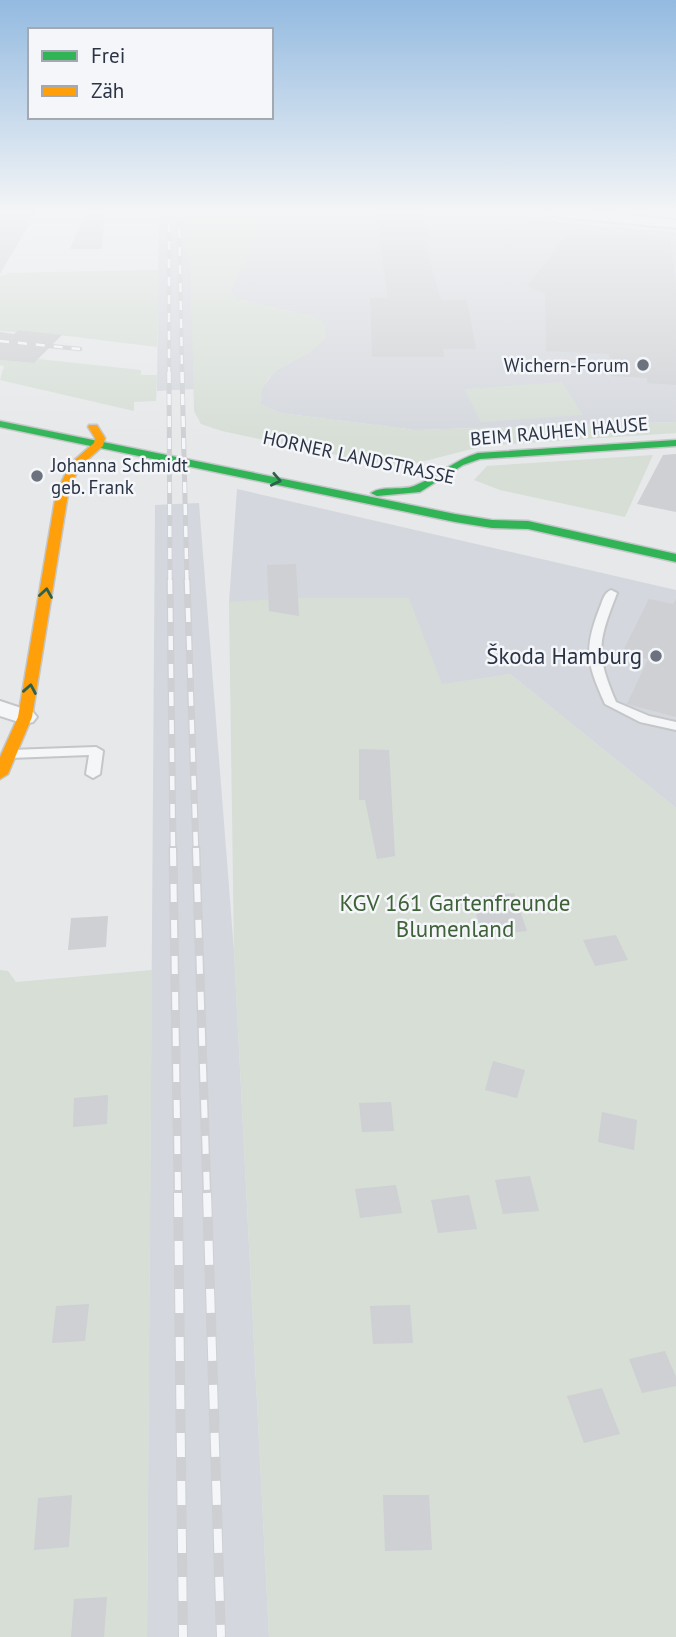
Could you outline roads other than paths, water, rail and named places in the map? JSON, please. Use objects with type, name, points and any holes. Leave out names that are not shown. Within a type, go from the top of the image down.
[{"type":"street","points":[[0,774],[26,717],[62,494],[74,467],[99,444],[97,430],[80,420],[112,427]]},
{"type":"street","name":"HORNER LANDSTRASSE","points":[[0,424],[492,524],[528,525],[676,558]]},
{"type":"street","name":"BEIM RAUHEN HAUSE","points":[[328,491],[387,493],[417,490],[431,483],[456,463],[478,456],[676,443]]},
{"type":"street","name":"HORNER LANDSTRASSE","points":[[366,479],[443,496]]},
{"type":"street","name":"HORNER LANDSTRASSE","points":[[493,507],[528,525]]},
{"type":"street","points":[[0,708],[26,717]]},
{"type":"lane","points":[[611,593],[591,644],[594,668],[611,704],[645,719],[676,726]]},
{"type":"lane","points":[[10,754],[96,751],[93,774]]},
{"type":"railway","points":[[169,287],[169,372]]},
{"type":"railway","points":[[180,287],[182,374]]},
{"type":"railway","points":[[0,341],[80,349]]},
{"type":"railway","points":[[169,372],[170,582]]},
{"type":"railway","points":[[182,372],[187,582]]},
{"type":"railway","points":[[170,580],[173,850]]},
{"type":"railway","points":[[187,580],[196,850]]},
{"type":"railway","points":[[173,848],[178,1194]]},
{"type":"railway","points":[[196,848],[207,1194]]},
{"type":"railway","points":[[178,1193],[183,1637]]},
{"type":"railway","points":[[207,1193],[221,1637]]},
{"type":"place","name":"Wichern-Forum","points":[[643,365]]},
{"type":"place","name":"Johanna Schmidt geb. Frank","points":[[37,476]]},
{"type":"place","name":"Škoda Hamburg","points":[[656,656]]},
{"type":"park label","name":"KGV 161 Gartenfreunde Blumenland","points":[[455,916]]}]
